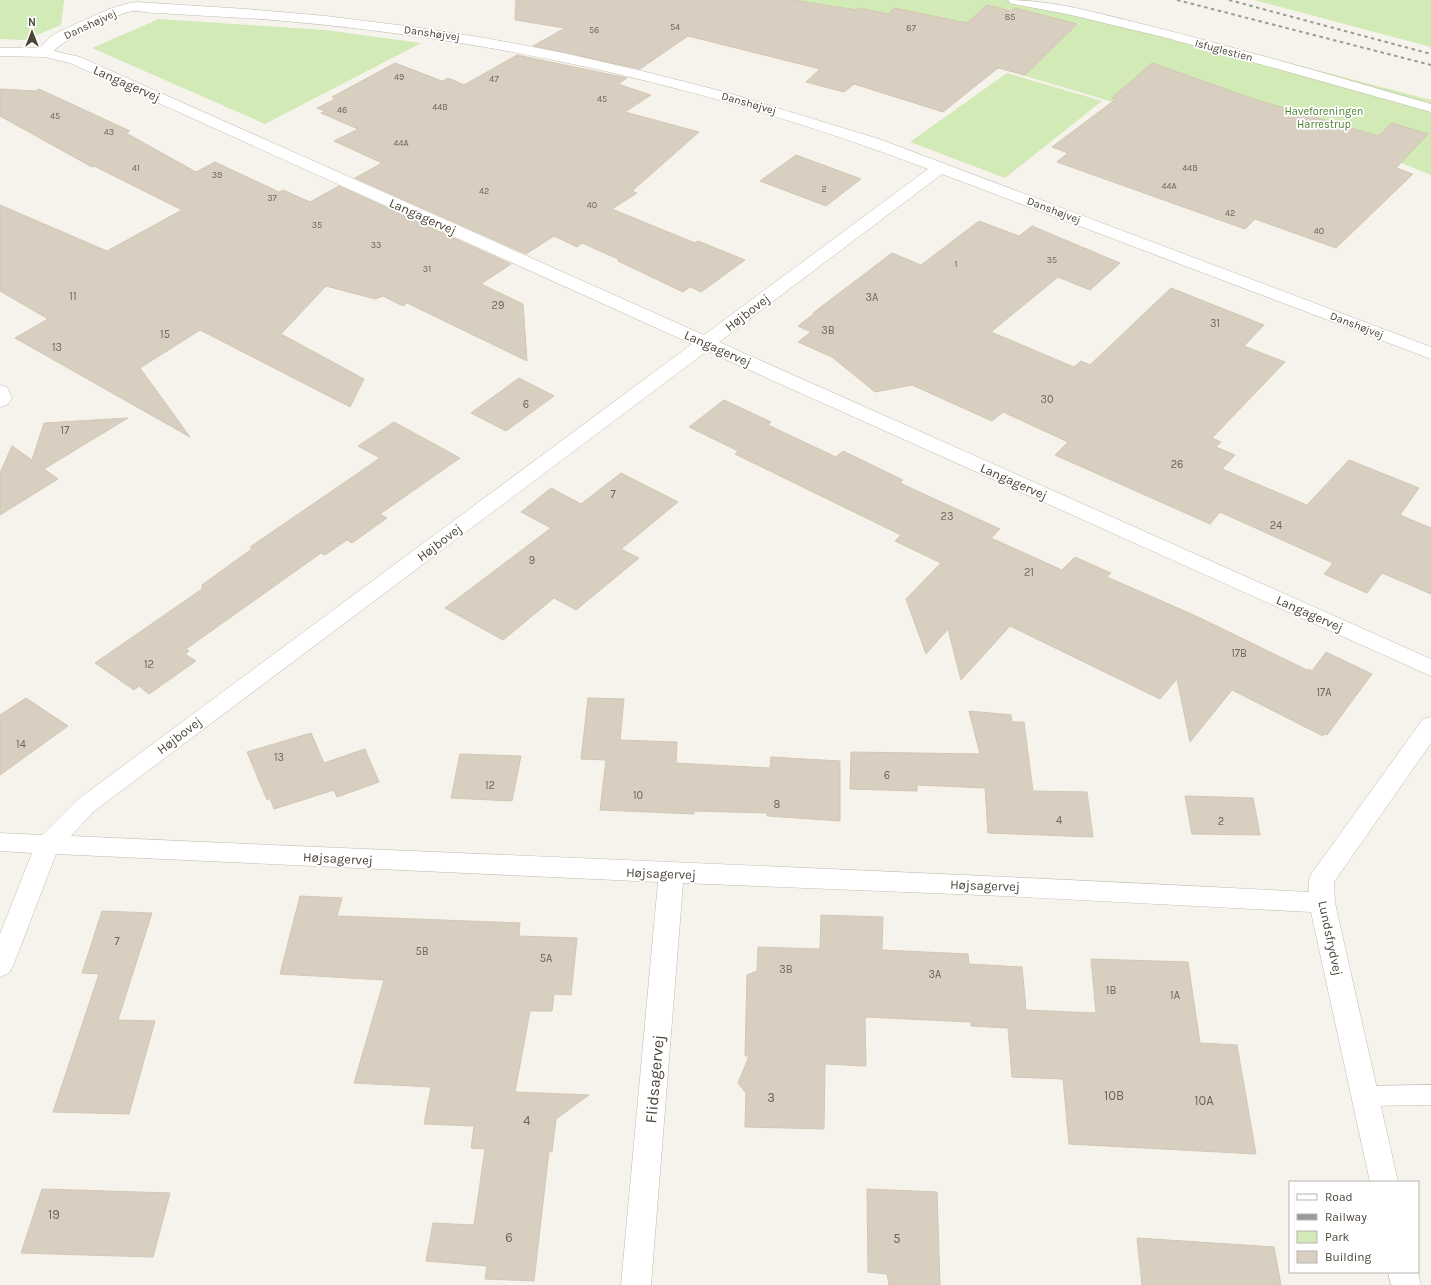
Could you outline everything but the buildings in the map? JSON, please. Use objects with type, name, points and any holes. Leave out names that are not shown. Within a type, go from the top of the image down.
[{"type":"street","name":"Danshøjvej","points":[[45,53],[49,45],[63,36],[127,7],[217,11],[352,22],[480,40],[546,53],[677,83],[802,118],[941,167],[1431,352]]},
{"type":"street","name":"Langagervej","points":[[0,52],[45,53],[75,60],[1431,668]]},
{"type":"street","name":"Højbovej","points":[[0,966],[48,844],[92,801],[941,167]]},
{"type":"street","points":[[0,391],[2,398],[0,401]]},
{"type":"street","name":"Lundsfrydvej","points":[[1384,1181],[1322,903],[1321,880],[1431,725]]},
{"type":"street","name":"Højsagervej","points":[[0,842],[671,873],[1004,886],[1322,903]]},
{"type":"street","name":"Flidsagervej","points":[[636,1285],[671,873]]},
{"type":"street","points":[[1403,1273],[1406,1285]]},
{"type":"lane","name":"Isfuglestien","points":[[1014,0],[1068,10],[1216,47],[1431,108]]},
{"type":"lane","points":[[1365,1096],[1431,1095]]},
{"type":"green space","points":[[0,0],[64,0],[61,25],[25,40],[0,39]]},
{"type":"green space","name":"Haveforeningen Harrestrup","points":[[683,0],[1028,0],[1069,8],[1214,43],[1431,100],[1431,175],[1362,147],[1335,168],[1002,69]]},
{"type":"green space","points":[[1255,0],[1431,0],[1431,47],[1258,1]]},
{"type":"green space","points":[[159,19],[325,30],[421,43],[265,124],[92,48]]},
{"type":"green space","points":[[1007,73],[1102,101],[1005,178],[910,142]]},
{"type":"railway","points":[[1177,0],[1431,65]]},
{"type":"railway","points":[[1229,0],[1431,54]]}]
